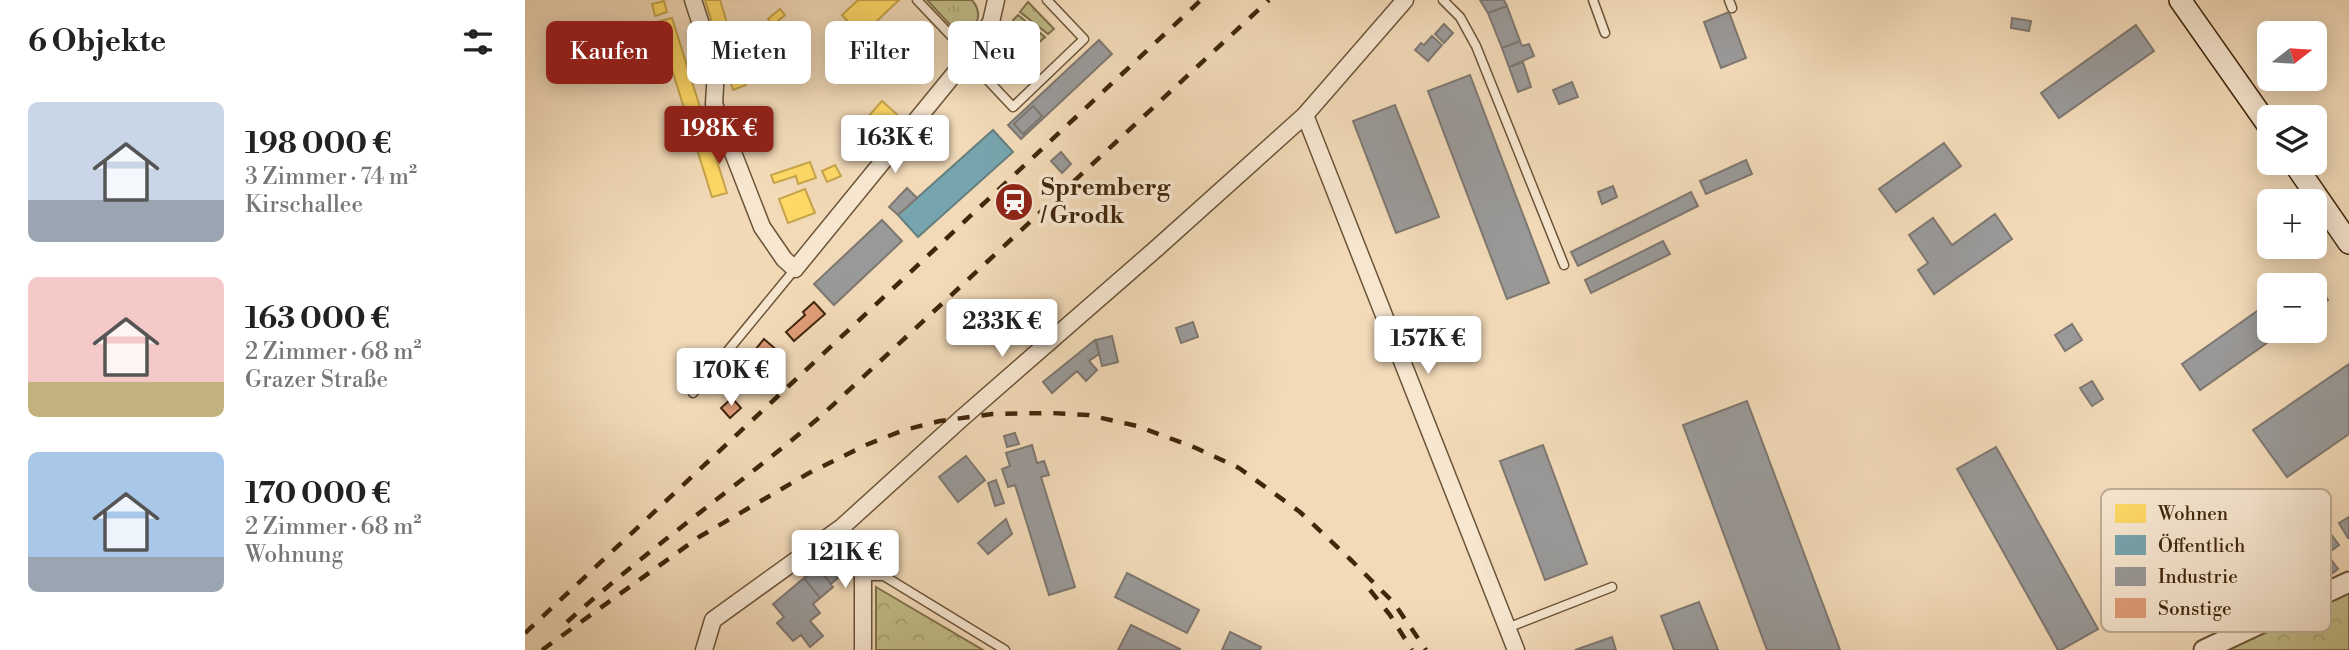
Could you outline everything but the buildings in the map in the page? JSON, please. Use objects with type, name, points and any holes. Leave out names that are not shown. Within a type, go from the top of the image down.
[{"type":"main road","points":[[2180,0],[2257,110]]},
{"type":"main road","points":[[2302,175],[2349,243]]},
{"type":"street","points":[[692,0],[716,70],[714,104],[762,227],[784,259],[795,269],[948,79]]},
{"type":"street","points":[[991,21],[996,0]]},
{"type":"street","points":[[704,650],[713,620],[842,527],[1305,116],[1405,0]]},
{"type":"street","points":[[1305,116],[1516,650]]},
{"type":"street","points":[[842,527],[863,576],[863,650]]},
{"type":"street","points":[[2331,590],[2349,582]]},
{"type":"street","points":[[2204,650],[2242,632]]},
{"type":"lane","points":[[917,0],[948,33]]},
{"type":"lane","points":[[1040,81],[1084,39],[1047,0]]},
{"type":"lane","points":[[1443,0],[1460,17],[1476,46],[1564,265]]},
{"type":"lane","points":[[1593,0],[1605,33]]},
{"type":"lane","points":[[991,84],[1013,107],[1037,84]]},
{"type":"lane","points":[[693,393],[795,269]]},
{"type":"lane","points":[[863,576],[884,576],[1005,650]]},
{"type":"lane","points":[[1507,628],[1612,587]]},
{"type":"green space","points":[[927,0],[972,0],[976,5],[976,21],[948,23]]},
{"type":"green space","points":[[1028,2],[1054,29],[1048,34],[1040,28],[1040,21],[1031,21],[1020,12]]},
{"type":"green space","points":[[1018,15],[1025,21],[1014,21]]},
{"type":"green space","points":[[876,587],[983,650],[876,650]]},
{"type":"green space","points":[[2349,592],[2349,650],[2222,650],[2261,632],[2331,632],[2331,600]]},
{"type":"railway","points":[[525,633],[1201,0]]},
{"type":"railway","points":[[567,622],[629,569],[820,417],[1269,0]]},
{"type":"railway","points":[[542,650],[699,537],[809,473],[866,445],[904,430],[940,421],[992,414],[1051,413],[1088,415],[1137,426],[1196,448],[1239,468],[1300,512],[1352,561],[1394,603],[1426,650]]},
{"type":"railway","points":[[1370,590],[1412,650]]},
{"type":"place","name":"Spremberg / Grodk","points":[[1014,202]]}]
